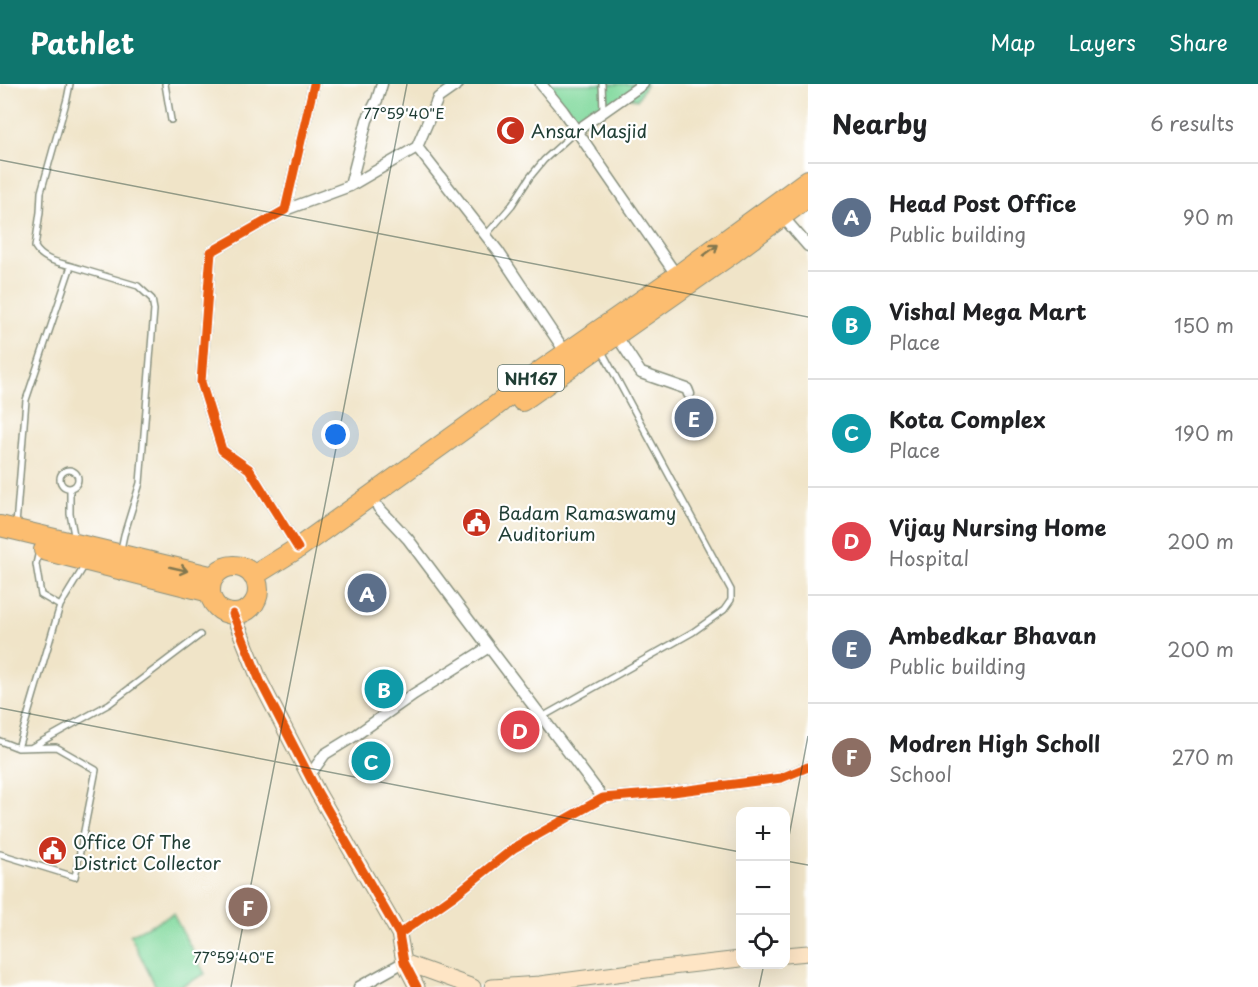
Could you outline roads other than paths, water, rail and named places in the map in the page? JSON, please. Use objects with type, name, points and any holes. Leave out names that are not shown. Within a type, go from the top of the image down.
[{"type":"highway","name":"NH167","points":[[255,581],[542,370],[677,276],[808,180]]},
{"type":"highway","name":"NH167","points":[[255,581],[289,567],[378,507],[502,415],[609,341],[808,197]]},
{"type":"highway","points":[[5,531],[40,549],[120,555],[212,585]]},
{"type":"highway","points":[[5,531],[212,585]]},
{"type":"highway","points":[[241,567],[248,571],[255,581],[258,592],[252,605],[240,613],[226,613],[215,605],[212,585],[219,572],[225,568],[241,567]]},
{"type":"street","points":[[285,210],[314,84]]},
{"type":"street","points":[[350,186],[367,120],[382,84]]},
{"type":"street","points":[[298,548],[249,469],[222,450],[201,382],[211,252],[285,210],[350,186],[417,147],[438,98],[458,84]]},
{"type":"street","points":[[540,84],[576,131],[677,276]]},
{"type":"street","points":[[576,131],[643,84]]},
{"type":"street","points":[[417,147],[498,250],[566,353]]},
{"type":"street","points":[[783,217],[808,246]]},
{"type":"street","points":[[609,341],[641,373],[687,389],[689,394]]},
{"type":"street","points":[[378,507],[408,539],[603,798]]},
{"type":"street","points":[[233,614],[260,681],[309,776],[399,934],[404,962],[417,987]]},
{"type":"street","points":[[309,776],[325,754],[489,647]]},
{"type":"street","points":[[399,934],[514,848],[603,798],[673,792],[781,778],[808,767]]},
{"type":"street","points":[[790,955],[808,953]]},
{"type":"street","points":[[492,987],[587,982],[654,969],[736,961]]},
{"type":"street","points":[[359,987],[404,962],[473,987]]},
{"type":"lane","points":[[70,84],[41,192],[35,247],[39,254],[49,259],[138,286],[152,300],[154,310],[140,483],[120,555]]},
{"type":"lane","points":[[165,84],[171,120]]},
{"type":"lane","points":[[602,84],[603,112]]},
{"type":"lane","points":[[486,235],[512,205],[544,160],[576,131]]},
{"type":"lane","points":[[5,531],[26,400],[71,266]]},
{"type":"lane","points":[[542,717],[693,632],[724,610],[731,600],[731,590],[604,355],[609,341]]},
{"type":"lane","points":[[18,748],[60,606],[85,566],[70,514],[70,488]]},
{"type":"lane","points":[[40,549],[36,564],[41,596],[60,606]]},
{"type":"lane","points":[[31,747],[109,704],[200,635]]},
{"type":"lane","points":[[0,741],[18,748],[56,747],[96,770],[75,877],[0,854]]},
{"type":"place","name":"Ansar Masjid","points":[[510,130]]},
{"type":"place","name":"Ambedkar Bhavan","points":[[694,418]]},
{"type":"place","name":"Badam Ramaswamy Auditorium","points":[[477,522]]},
{"type":"place","name":"Head Post Office","points":[[367,593]]},
{"type":"place","name":"Vishal Mega Mart","points":[[384,689]]},
{"type":"place","name":"Vijay Nursing Home","points":[[520,730]]},
{"type":"place","name":"Kota Complex","points":[[371,761]]},
{"type":"place","name":"Office Of The District Collector","points":[[52,851]]},
{"type":"place","name":"Modren High Scholl","points":[[248,907]]}]
